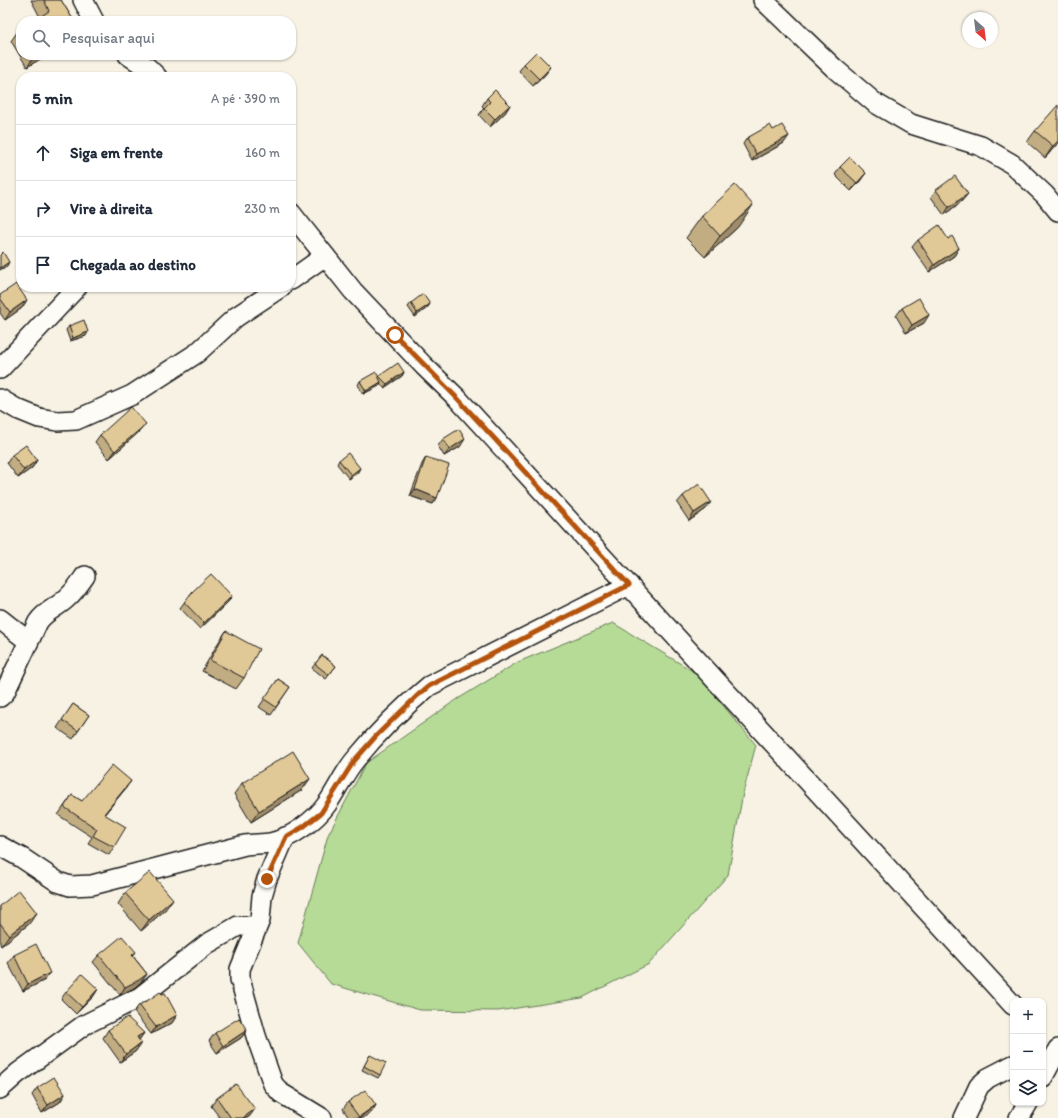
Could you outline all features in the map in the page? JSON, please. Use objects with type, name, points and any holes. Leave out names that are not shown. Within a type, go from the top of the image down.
[{"type":"street","points":[[83,0],[91,16]]},
{"type":"street","points":[[764,0],[834,68],[875,103],[911,124],[981,146],[1012,164],[1045,195],[1058,212]]},
{"type":"street","points":[[136,60],[152,72]]},
{"type":"street","points":[[296,219],[354,291],[424,366],[457,398],[1010,1002]]},
{"type":"street","points":[[296,276],[325,256]]},
{"type":"street","points":[[0,369],[72,292]]},
{"type":"street","points":[[0,399],[17,409],[38,418],[57,421],[76,420],[132,395],[198,353],[236,317],[274,292]]},
{"type":"street","points":[[0,697],[5,692],[28,641],[44,613],[56,607],[68,597],[85,576]]},
{"type":"street","points":[[0,846],[22,858],[58,882],[70,886],[92,885],[246,845],[270,843],[286,837],[303,827],[321,813],[354,761],[376,736],[429,686],[629,585]]},
{"type":"street","points":[[0,619],[28,641]]},
{"type":"street","points":[[286,837],[267,879],[262,896],[260,920],[240,970],[240,979],[256,1036],[273,1084],[281,1093],[322,1118]]},
{"type":"street","points":[[0,1089],[18,1073],[84,1025],[140,997],[207,944],[238,926],[257,926]]},
{"type":"street","points":[[1046,1066],[1058,1049]]},
{"type":"street","points":[[964,1118],[979,1086],[988,1078],[1010,1067]]},
{"type":"street","points":[[1019,1118],[1026,1106]]},
{"type":"green space","points":[[613,623],[696,673],[756,745],[743,793],[728,875],[649,964],[582,998],[498,1011],[420,1010],[331,984],[298,943],[328,835],[366,763],[453,702],[518,662]]},
{"type":"building","points":[[44,0],[61,0],[71,16],[42,16],[49,11]]},
{"type":"building","points":[[536,52],[551,67],[539,79],[524,64]]},
{"type":"building","points":[[495,90],[510,105],[495,119],[484,108],[490,102],[487,98]]},
{"type":"building","points":[[1058,105],[1058,141],[1053,146],[1035,131]]},
{"type":"building","points":[[770,125],[773,130],[782,125],[789,136],[756,154],[747,138]]},
{"type":"building","points":[[850,157],[866,173],[857,183],[840,167]]},
{"type":"building","points":[[955,176],[968,194],[949,207],[936,190]]},
{"type":"building","points":[[735,185],[753,205],[720,236],[702,216]]},
{"type":"building","points":[[939,225],[948,239],[952,236],[959,248],[934,265],[918,240]]},
{"type":"building","points":[[3,252],[9,262],[0,268],[0,255]]},
{"type":"building","points":[[16,284],[16,292],[22,292],[27,300],[10,312],[0,298],[0,295]]},
{"type":"building","points":[[423,294],[430,304],[417,313],[411,303]]},
{"type":"building","points":[[919,298],[929,315],[912,325],[902,308]]},
{"type":"building","points":[[84,320],[88,332],[73,338],[69,326]]},
{"type":"building","points":[[398,363],[404,372],[387,384],[379,376]]},
{"type":"building","points":[[376,372],[381,382],[366,391],[360,381]]},
{"type":"building","points":[[131,407],[146,424],[115,451],[100,435]]},
{"type":"building","points":[[459,429],[465,439],[450,449],[443,439]]},
{"type":"building","points":[[26,445],[37,460],[24,470],[12,455]]},
{"type":"building","points":[[348,453],[360,468],[351,475],[339,460]]},
{"type":"building","points":[[426,457],[449,465],[437,498],[415,489]]},
{"type":"building","points":[[699,484],[711,502],[694,513],[683,496]]},
{"type":"building","points":[[211,574],[232,596],[204,623],[184,602]]},
{"type":"building","points":[[226,631],[259,649],[244,678],[210,660]]},
{"type":"building","points":[[322,655],[336,666],[329,675],[315,664]]},
{"type":"building","points":[[278,679],[290,687],[276,707],[264,699]]},
{"type":"building","points":[[73,704],[89,715],[78,731],[62,720]]},
{"type":"building","points":[[293,751],[310,779],[259,811],[242,783]]},
{"type":"building","points":[[112,765],[131,781],[104,814],[126,827],[114,847],[93,836],[97,829],[64,807],[72,795],[82,801]]},
{"type":"building","points":[[150,872],[173,899],[149,920],[125,893]]},
{"type":"building","points":[[19,890],[37,913],[9,935],[0,923],[0,906]]},
{"type":"building","points":[[122,936],[136,952],[132,955],[147,974],[125,987],[99,955]]},
{"type":"building","points":[[36,944],[50,973],[28,984],[14,955]]},
{"type":"building","points":[[82,974],[98,989],[82,1007],[66,992]]},
{"type":"building","points":[[160,992],[162,994],[165,993],[177,1015],[156,1027],[139,1005]]},
{"type":"building","points":[[127,1017],[144,1033],[137,1037],[141,1043],[126,1054],[108,1030]]},
{"type":"building","points":[[239,1018],[247,1030],[223,1046],[215,1033]]},
{"type":"building","points":[[370,1055],[386,1063],[380,1075],[364,1066]]},
{"type":"building","points":[[54,1077],[65,1094],[48,1105],[37,1088]]},
{"type":"building","points":[[236,1084],[255,1109],[243,1118],[231,1118],[217,1098]]},
{"type":"building","points":[[365,1090],[376,1105],[359,1117],[348,1102]]},
{"type":"route","points":[[267,879],[286,837],[303,827],[321,813],[354,761],[376,736],[429,686],[629,585],[457,398],[395,335]]}]
